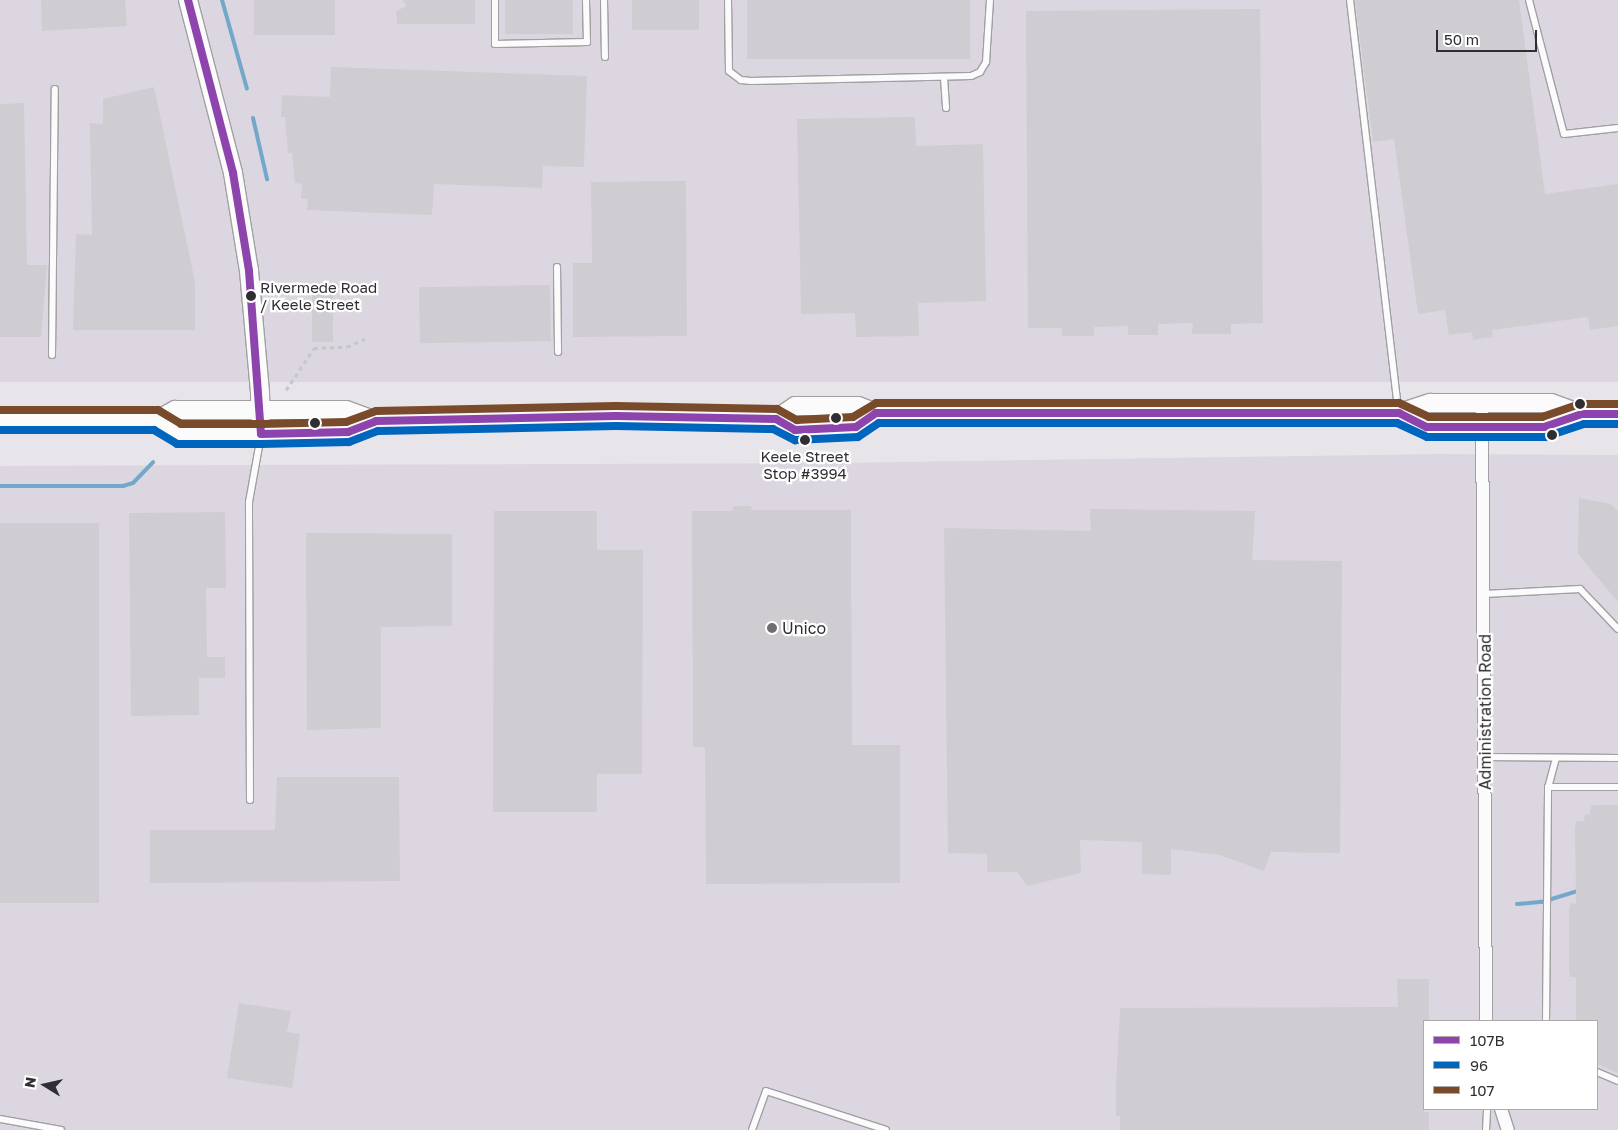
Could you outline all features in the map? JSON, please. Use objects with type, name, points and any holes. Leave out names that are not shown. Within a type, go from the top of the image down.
[{"type":"main road","points":[[188,0],[233,172],[249,271],[261,411],[261,434]]},
{"type":"main road","points":[[157,420],[178,434],[261,434],[348,432],[376,421],[616,416],[776,419],[795,406],[858,406],[876,413],[1399,413],[1430,403],[1551,403],[1582,414]]},
{"type":"main road","points":[[0,420],[157,420],[176,410],[346,410],[376,421]]},
{"type":"main road","points":[[1399,413],[1427,427],[1544,427],[1582,414],[1618,414]]},
{"type":"street","name":"Administration Road","points":[[1482,404],[1486,1020]]},
{"type":"street","points":[[1501,1110],[1508,1130]]},
{"type":"lane","points":[[495,0],[495,44],[587,42],[586,0]]},
{"type":"lane","points":[[604,0],[605,56]]},
{"type":"lane","points":[[728,0],[727,61],[729,71],[741,80],[944,78],[971,76],[980,72],[986,62],[990,0]]},
{"type":"lane","points":[[1350,0],[1399,413]]},
{"type":"lane","points":[[1529,0],[1564,134],[1618,128]]},
{"type":"lane","points":[[944,78],[946,108]]},
{"type":"lane","points":[[52,355],[55,89]]},
{"type":"lane","points":[[557,267],[558,352]]},
{"type":"lane","points":[[250,800],[249,502],[261,434]]},
{"type":"lane","points":[[1484,594],[1580,589],[1618,629]]},
{"type":"lane","points":[[1485,757],[1618,758]]},
{"type":"lane","points":[[1546,1020],[1548,787],[1556,758]]},
{"type":"lane","points":[[1548,787],[1618,787]]},
{"type":"lane","points":[[1598,1072],[1618,1081]]},
{"type":"lane","points":[[752,1130],[766,1091],[886,1130]]},
{"type":"lane","points":[[1486,1130],[1487,1110]]},
{"type":"lane","points":[[0,1119],[60,1130]]},
{"type":"path","points":[[286,390],[314,348],[346,347],[369,337]]},
{"type":"shaded area","points":[[0,0],[1618,0],[1618,382],[0,382]]},
{"type":"shaded area","points":[[1440,454],[1618,455],[1618,1130],[0,1130],[0,466],[837,463]]},
{"type":"building","points":[[41,0],[125,0],[127,26],[42,31]]},
{"type":"building","points":[[254,0],[335,0],[335,35],[254,35]]},
{"type":"building","points":[[403,0],[475,0],[475,24],[397,24],[396,11],[407,6]]},
{"type":"building","points":[[505,0],[573,0],[573,34],[505,34]]},
{"type":"building","points":[[632,0],[699,0],[699,30],[632,30]]},
{"type":"building","points":[[747,0],[970,0],[970,59],[747,59]]},
{"type":"building","points":[[1355,0],[1519,0],[1545,194],[1618,184],[1618,326],[1590,330],[1588,317],[1492,330],[1493,337],[1473,340],[1472,332],[1449,335],[1445,310],[1418,314],[1394,139],[1373,142]]},
{"type":"building","points":[[1260,9],[1263,323],[1231,324],[1231,334],[1192,334],[1193,323],[1158,324],[1158,335],[1128,335],[1128,326],[1094,327],[1094,336],[1062,336],[1062,328],[1028,328],[1026,11]]},
{"type":"building","points":[[331,67],[587,76],[584,167],[543,166],[542,188],[434,184],[432,215],[307,210],[308,199],[301,199],[302,184],[295,183],[292,153],[288,153],[285,117],[281,117],[282,95],[330,97]]},
{"type":"building","points":[[154,87],[195,282],[195,330],[73,330],[76,234],[92,235],[90,123],[103,124],[103,99]]},
{"type":"building","points":[[24,103],[27,265],[47,265],[41,337],[0,337],[0,104]]},
{"type":"building","points":[[915,117],[916,146],[983,144],[986,301],[918,303],[919,336],[856,337],[855,313],[801,314],[797,119]]},
{"type":"building","points":[[686,181],[687,336],[573,337],[573,263],[592,263],[591,182]]},
{"type":"building","points":[[550,285],[551,341],[420,343],[419,287]]},
{"type":"building","points":[[312,291],[333,291],[333,342],[312,342]]},
{"type":"building","points":[[1579,498],[1611,504],[1618,511],[1618,602],[1578,554]]},
{"type":"building","name":"Unico","points":[[733,506],[752,506],[751,510],[851,510],[852,745],[900,745],[900,883],[706,884],[705,747],[693,747],[692,511],[733,511]]},
{"type":"building","points":[[1090,509],[1255,511],[1252,560],[1342,561],[1340,853],[1271,852],[1264,871],[1220,855],[1171,849],[1171,875],[1142,874],[1142,842],[1080,840],[1081,873],[1027,886],[1017,872],[987,872],[987,854],[948,853],[944,528],[1091,531]]},
{"type":"building","points":[[494,511],[597,511],[597,550],[643,550],[642,774],[597,774],[597,812],[493,812]]},
{"type":"building","points":[[225,512],[226,588],[206,588],[207,657],[225,657],[225,678],[199,678],[199,715],[131,716],[129,513]]},
{"type":"building","points":[[0,523],[99,523],[99,903],[0,903]]},
{"type":"building","points":[[306,533],[452,534],[452,626],[381,627],[381,728],[307,730]]},
{"type":"building","points":[[277,777],[399,777],[400,881],[150,883],[150,830],[275,830]]},
{"type":"building","points":[[1618,805],[1618,1073],[1598,1064],[1598,1020],[1576,1020],[1576,977],[1570,977],[1569,970],[1569,909],[1571,903],[1576,904],[1575,827],[1577,821],[1584,821],[1585,814],[1590,815],[1591,806]]},
{"type":"building","points":[[1397,979],[1429,979],[1429,1020],[1423,1020],[1423,1110],[1424,1112],[1429,1112],[1429,1130],[1120,1130],[1120,1116],[1116,1116],[1116,1087],[1120,1008],[1398,1007]]},
{"type":"building","points":[[239,1003],[291,1011],[287,1032],[300,1034],[292,1088],[227,1078]]},
{"type":"waterway","points":[[222,0],[247,89]]},
{"type":"waterway","points":[[253,118],[267,179]]},
{"type":"waterway","points":[[0,486],[123,486],[133,483],[153,462]]},
{"type":"waterway","points":[[1517,904],[1542,902],[1581,890]]},
{"type":"transit line","name":"107B","points":[[188,0],[233,173],[249,271],[261,434],[348,432],[376,421],[616,416],[776,419],[795,430],[856,427],[876,413],[1399,413],[1427,427],[1544,427],[1582,414],[1618,414]]},
{"type":"transit line","name":"107","points":[[0,410],[158,410],[181,424],[261,424],[346,422],[376,411],[616,406],[777,409],[797,420],[853,417],[876,403],[1399,403],[1429,417],[1542,417],[1580,404],[1618,404]]},
{"type":"transit line","name":"96","points":[[0,430],[154,430],[177,444],[261,444],[349,442],[378,431],[616,426],[773,429],[795,440],[858,437],[879,423],[1397,423],[1427,437],[1545,437],[1584,424],[1618,424]]},
{"type":"place","name":"Rivermede Road / Keele Street","points":[[251,296]]},
{"type":"place","name":"Keele Street Stop #3994","points":[[805,440]]},
{"type":"place","name":"Unico","points":[[772,628]]}]
